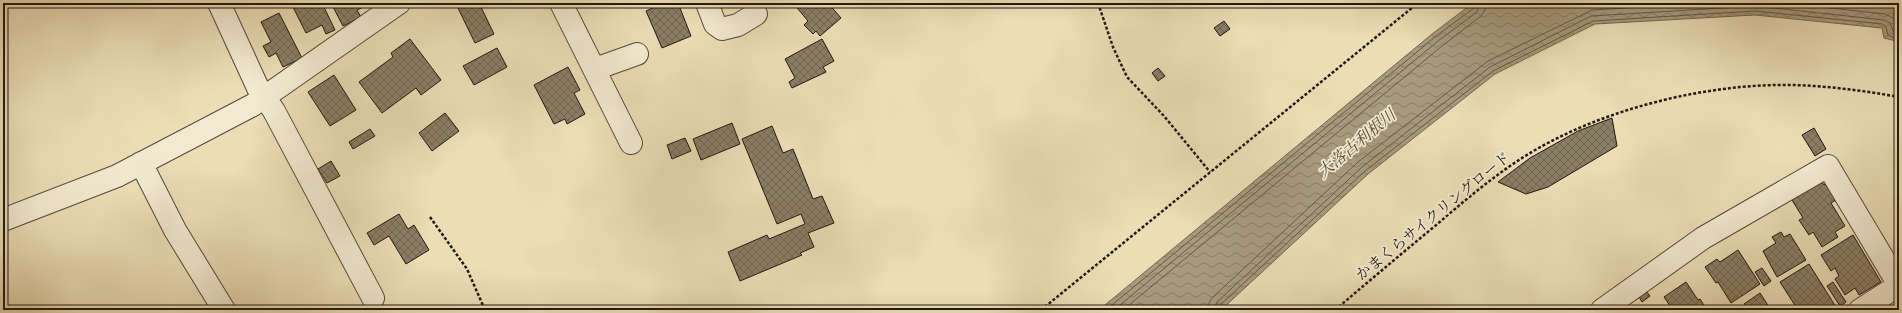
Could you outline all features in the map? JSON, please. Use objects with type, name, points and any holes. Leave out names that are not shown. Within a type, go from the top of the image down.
[{"type":"street","points":[[220,3],[258,88],[266,98],[373,298]]},
{"type":"street","points":[[561,3],[631,143]]},
{"type":"street","points":[[707,3],[715,24],[722,28],[738,25],[756,14]]},
{"type":"street","points":[[3,220],[117,176],[266,98],[391,5]]},
{"type":"street","points":[[595,69],[637,54]]},
{"type":"street","points":[[141,164],[175,230],[224,310]]},
{"type":"street","points":[[1602,310],[1703,238],[1828,166],[1899,285],[1860,310]]},
{"type":"path","points":[[1098,3],[1113,47],[1127,77],[1164,116],[1210,172]]},
{"type":"path","points":[[1041,310],[1418,3]]},
{"type":"path","name":"かまくらサイクリングロード","points":[[1335,310],[1458,207],[1523,158],[1574,130],[1618,113],[1682,96],[1749,87],[1813,85],[1899,97]]},
{"type":"path","points":[[430,217],[467,269],[485,310]]},
{"type":"water","name":"大落古利根川","points":[[1473,3],[1899,3],[1899,67],[1895,66],[1896,41],[1884,38],[1882,28],[1755,15],[1595,24],[1495,74],[1368,174],[1221,310],[1099,310],[1432,34]]},
{"type":"building","points":[[291,3],[322,3],[335,30],[326,34],[322,25],[306,33]]},
{"type":"building","points":[[331,3],[367,3],[368,5],[357,10],[361,17],[343,26]]},
{"type":"building","points":[[479,3],[494,34],[475,43],[456,4]]},
{"type":"building","points":[[664,3],[678,3],[691,36],[662,48],[646,11]]},
{"type":"building","points":[[793,3],[828,3],[841,18],[820,36],[816,31],[813,34],[804,25],[808,21]]},
{"type":"building","points":[[279,13],[302,58],[283,67],[276,53],[269,57],[263,46],[271,42],[261,22]]},
{"type":"building","points":[[1224,21],[1230,29],[1220,36],[1214,28]]},
{"type":"building","points":[[410,39],[441,80],[421,95],[416,88],[382,113],[359,82],[393,57],[391,53]]},
{"type":"building","points":[[822,39],[834,61],[823,67],[826,72],[792,88],[789,82],[795,78],[785,59]]},
{"type":"building","points":[[497,48],[507,67],[474,85],[463,66]]},
{"type":"building","points":[[568,67],[580,90],[574,93],[585,114],[567,124],[565,119],[554,124],[534,85]]},
{"type":"building","points":[[1158,68],[1165,76],[1158,81],[1152,73]]},
{"type":"building","points":[[334,75],[356,110],[330,126],[308,92]]},
{"type":"building","points":[[445,113],[459,131],[432,151],[419,133]]},
{"type":"building","points":[[1612,118],[1617,146],[1548,187],[1526,194],[1498,182],[1530,158],[1578,131]]},
{"type":"building","points":[[732,123],[740,144],[701,160],[693,139]]},
{"type":"building","points":[[772,126],[783,153],[793,149],[813,199],[822,196],[834,223],[808,233],[814,247],[800,253],[802,255],[740,281],[728,252],[767,235],[769,239],[805,224],[801,214],[777,224],[742,139]]},
{"type":"building","points":[[1814,128],[1826,149],[1815,156],[1802,135]]},
{"type":"building","points":[[370,129],[375,136],[353,149],[349,142]]},
{"type":"building","points":[[685,138],[691,151],[672,159],[667,145]]},
{"type":"building","points":[[331,161],[340,176],[327,183],[318,169]]},
{"type":"building","points":[[1820,183],[1830,186],[1838,199],[1831,203],[1845,226],[1835,232],[1838,237],[1822,247],[1813,232],[1809,235],[1799,220],[1803,218],[1792,200]]},
{"type":"building","points":[[1899,194],[1899,208],[1896,207]]},
{"type":"building","points":[[399,214],[408,229],[414,225],[429,250],[406,264],[389,236],[374,245],[367,233]]},
{"type":"building","points":[[1781,232],[1784,237],[1790,234],[1806,260],[1777,277],[1763,251],[1776,243],[1772,237]]},
{"type":"building","points":[[1853,235],[1881,282],[1859,295],[1855,288],[1845,295],[1835,279],[1839,276],[1835,268],[1831,271],[1821,255]]},
{"type":"building","points":[[1738,250],[1760,284],[1731,303],[1718,282],[1716,283],[1705,267],[1717,259],[1720,262]]},
{"type":"building","points":[[1809,264],[1836,307],[1831,310],[1798,310],[1780,282]]},
{"type":"building","points":[[1762,268],[1771,281],[1764,286],[1755,272]]},
{"type":"building","points":[[1686,282],[1707,310],[1673,310],[1664,297]]},
{"type":"building","points":[[1833,282],[1846,302],[1840,306],[1827,286]]},
{"type":"building","points":[[1646,291],[1650,296],[1642,302],[1639,297]]},
{"type":"building","points":[[1760,293],[1771,310],[1748,310],[1744,304]]}]
